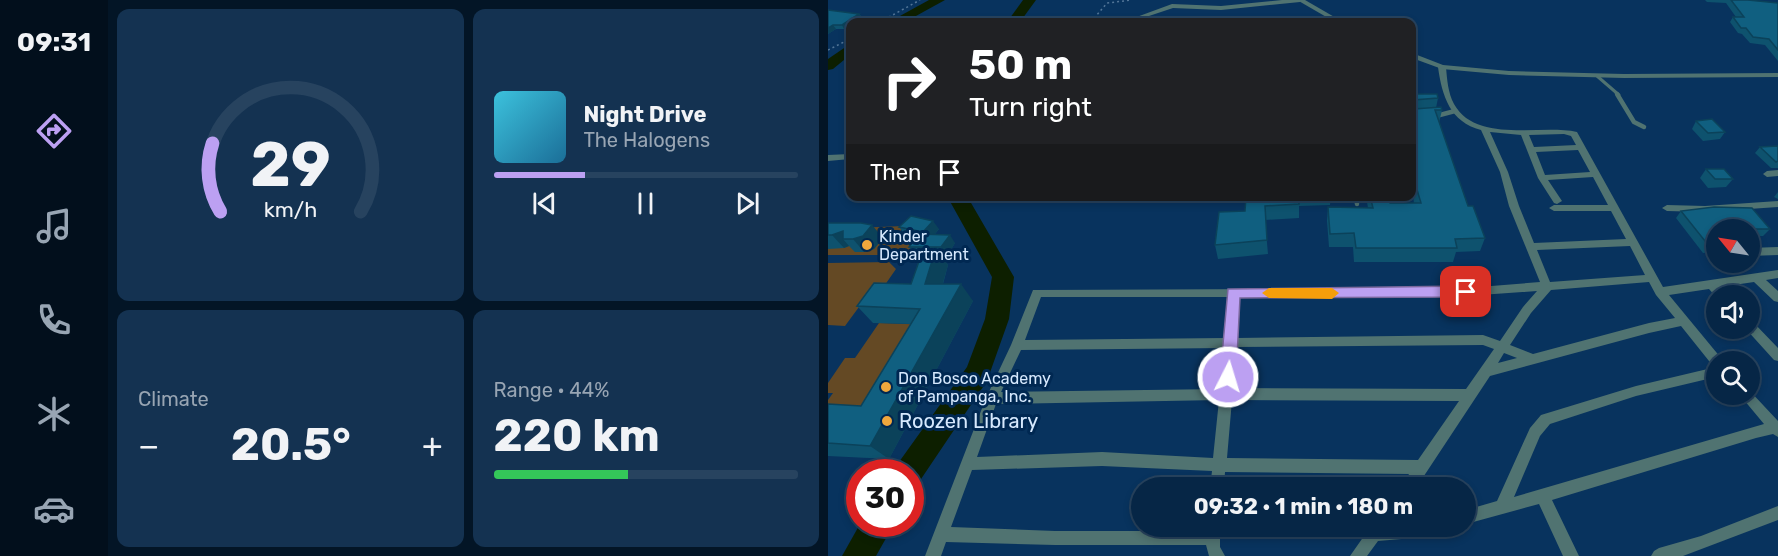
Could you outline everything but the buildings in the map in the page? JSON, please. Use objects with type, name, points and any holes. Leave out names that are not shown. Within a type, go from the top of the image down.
[{"type":"street","points":[[1137,18],[1172,6],[1221,8],[1300,0],[1332,18]]},
{"type":"street","points":[[1416,57],[1442,67],[1509,74],[1778,75]]},
{"type":"street","points":[[1442,67],[1445,90],[1455,111],[1471,123],[1485,130],[1574,134],[1660,292],[1708,351]]},
{"type":"street","points":[[1485,130],[1504,172],[1515,207],[1547,287]]},
{"type":"street","points":[[1523,131],[1556,205],[1613,208]]},
{"type":"street","points":[[1532,150],[1581,147]]},
{"type":"street","points":[[828,158],[846,157]]},
{"type":"street","points":[[1767,174],[1778,173]]},
{"type":"street","points":[[1542,178],[1596,174]]},
{"type":"street","points":[[1666,208],[1705,209],[1778,204]]},
{"type":"street","points":[[1532,247],[1632,242]]},
{"type":"street","points":[[1760,252],[1778,251]]},
{"type":"street","points":[[1712,285],[1778,274]]},
{"type":"street","points":[[933,556],[992,398],[1017,345],[1037,293],[1391,293],[1547,287],[1652,278]]},
{"type":"street","points":[[1757,278],[1778,298]]},
{"type":"street","points":[[1660,292],[1706,286]]},
{"type":"street","points":[[1415,477],[1527,309],[1547,287]]},
{"type":"street","points":[[1217,477],[1231,342],[1233,293]]},
{"type":"street","points":[[1487,371],[1649,328],[1685,321]]},
{"type":"street","points":[[1760,337],[1778,356]]},
{"type":"street","points":[[1017,345],[1483,340],[1531,358]]},
{"type":"street","points":[[1502,507],[1535,432],[1546,419],[1636,391],[1706,374]]},
{"type":"street","points":[[992,398],[1226,394],[1471,395]]},
{"type":"street","points":[[1755,405],[1777,429]]},
{"type":"street","points":[[1476,514],[1756,432],[1777,429]]},
{"type":"street","points":[[968,464],[1102,459],[1218,465],[1422,467]]},
{"type":"street","points":[[1543,496],[1571,556]]},
{"type":"street","points":[[1659,556],[1701,543],[1778,513]]},
{"type":"street","points":[[942,534],[1055,538],[1131,535]]},
{"type":"street","points":[[1212,537],[1213,549],[1217,556]]},
{"type":"street","points":[[1358,556],[1372,537]]},
{"type":"lane","points":[[1597,76],[1621,97],[1634,122],[1644,127]]},
{"type":"lane","points":[[1431,116],[1455,111]]},
{"type":"path","points":[[887,18],[920,0]]},
{"type":"path","points":[[1094,18],[1107,3],[1132,0]]},
{"type":"path","points":[[828,50],[846,41]]},
{"type":"shaded area","points":[[904,226],[893,241],[927,239],[915,255],[828,255],[828,229]]},
{"type":"shaded area","points":[[889,262],[896,269],[880,292],[870,292],[845,326],[828,325],[828,263]]},
{"type":"shaded area","points":[[879,323],[934,325],[879,421],[828,416],[828,400],[833,393],[828,393],[828,383],[845,358],[855,358]]},
{"type":"waterway","points":[[904,18],[939,0]]},
{"type":"waterway","points":[[1016,18],[1030,0]]},
{"type":"waterway","points":[[828,66],[846,51]]},
{"type":"waterway","points":[[918,459],[978,373],[997,319],[1003,277],[960,201]]},
{"type":"waterway","points":[[858,556],[870,537]]},
{"type":"slow traffic","points":[[1269,293],[1332,293]]},
{"type":"place","name":"Kinder Department","points":[[867,245]]},
{"type":"place","name":"Don Bosco Academy of Pampanga, Inc.","points":[[886,387]]},
{"type":"place","name":"Roozen Library","points":[[887,421]]},
{"type":"route","points":[[1228,377],[1233,293],[1466,292]]}]
